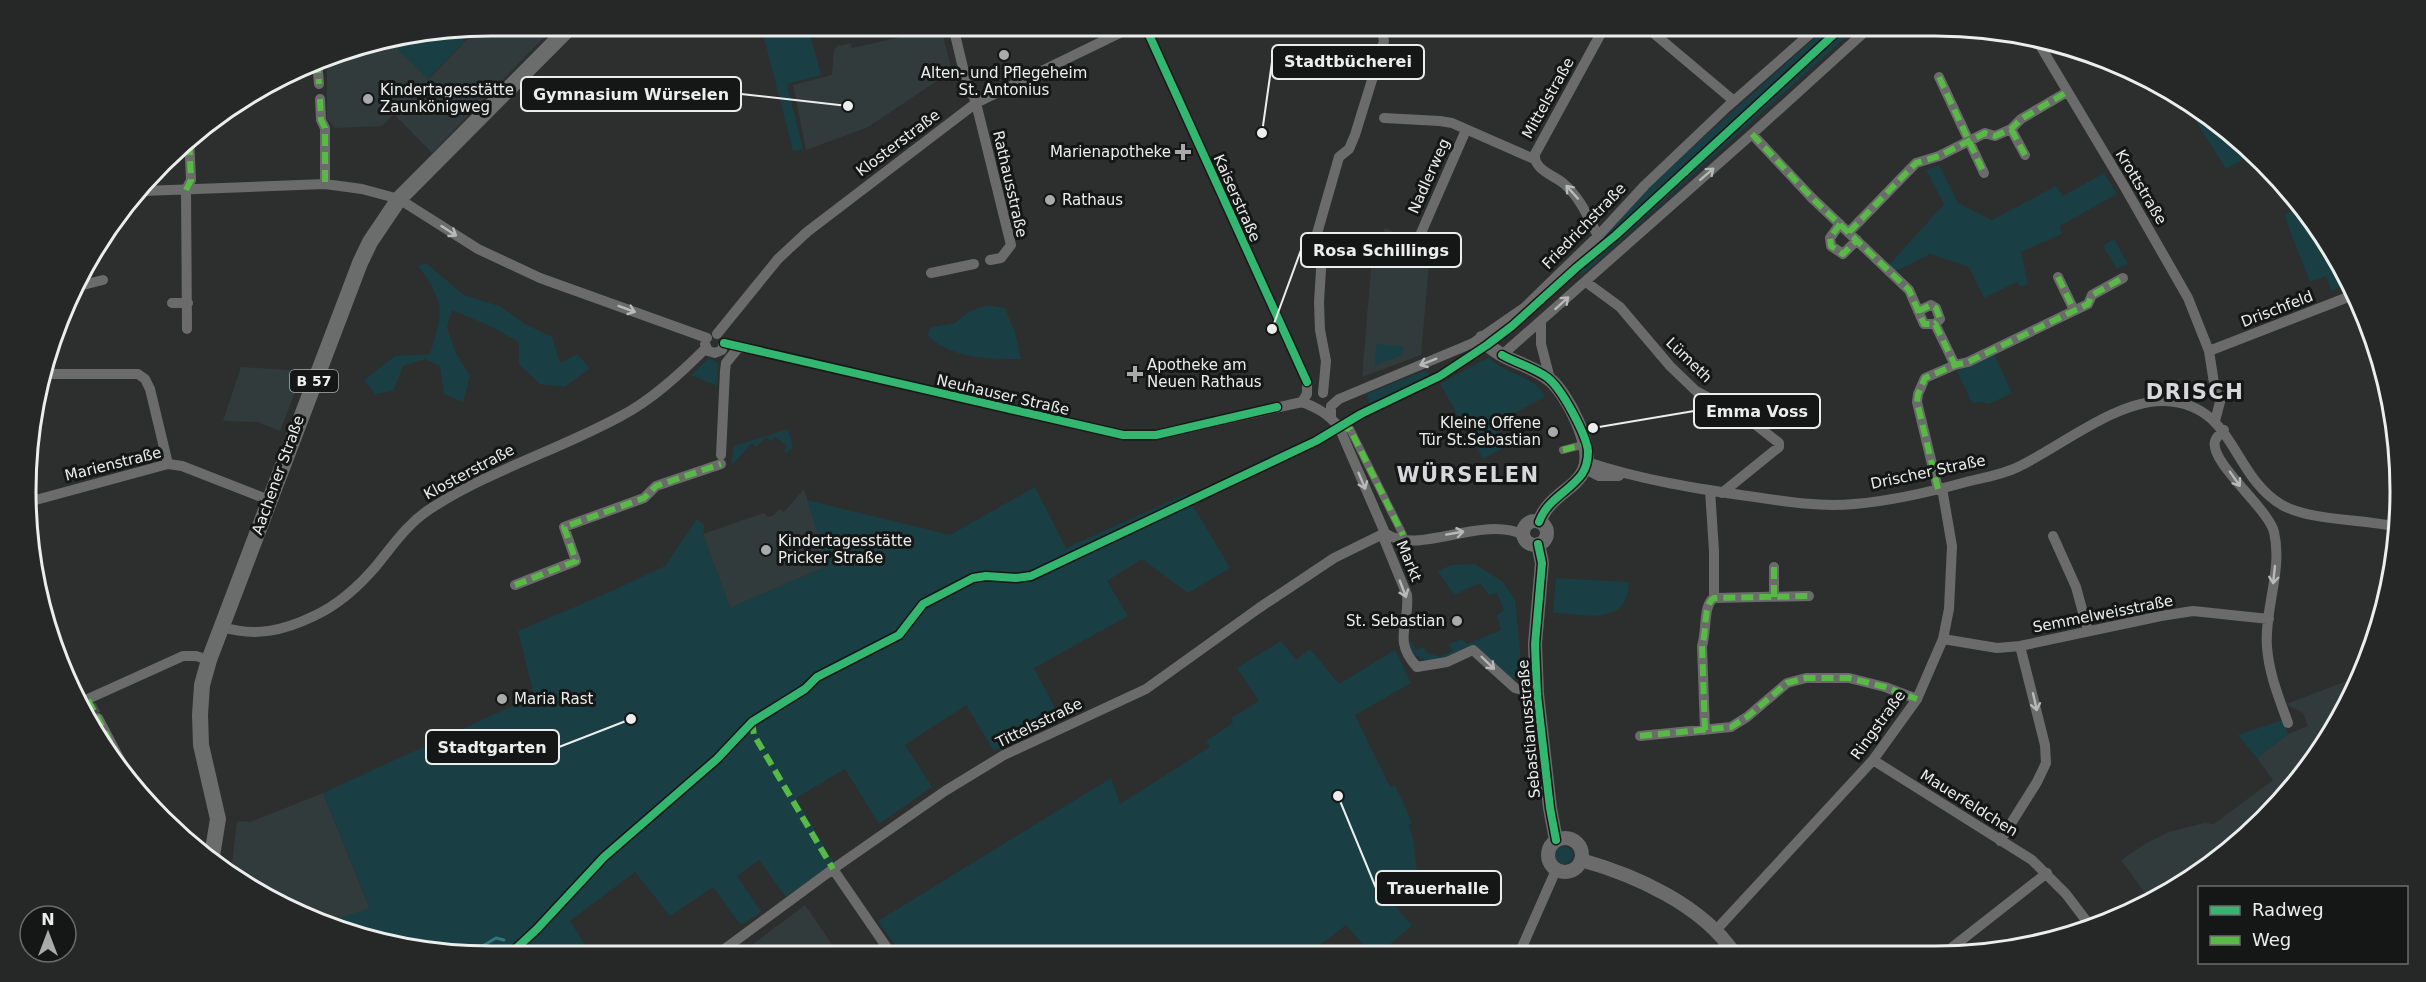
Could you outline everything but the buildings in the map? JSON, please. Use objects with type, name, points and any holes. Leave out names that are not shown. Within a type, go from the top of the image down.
[{"type":"main road","name":"Aachener Straße","points":[[213,851],[218,819],[201,745],[202,685],[209,660],[360,263],[370,243],[399,199],[561,36]]},
{"type":"street","name":"Rathausstraße","points":[[955,36],[964,72],[976,103],[1011,244],[1001,258],[990,260]]},
{"type":"street","name":"Klosterstraße","points":[[222,627],[243,633],[256,633],[290,625],[330,608],[375,567],[410,525],[428,510],[467,487],[623,415],[678,375],[715,343],[777,259],[807,232],[976,103],[1113,36]]},
{"type":"street","name":"Kaiserstraße","points":[[1150,36],[1306,382]]},
{"type":"street","points":[[1323,393],[1326,361],[1319,302],[1322,254],[1316,237],[1339,157],[1349,149],[1355,135],[1384,41],[1383,36]]},
{"type":"street","name":"Mittelstraße","points":[[1598,236],[1579,200],[1565,184],[1538,166],[1534,159],[1600,36]]},
{"type":"street","points":[[1657,36],[1734,101]]},
{"type":"street","name":"Friedrichstraße","points":[[1339,399],[1482,338],[1525,307],[1598,236],[1645,185],[1734,101],[1808,36]]},
{"type":"street","points":[[1502,355],[1860,36]]},
{"type":"street","name":"Krottstraße","points":[[2042,49],[2188,298],[2209,351],[2214,383],[2220,402],[2215,421]]},
{"type":"street","points":[[318,71],[319,84]]},
{"type":"street","points":[[1939,76],[1984,173]]},
{"type":"street","points":[[1840,224],[1830,238],[1831,246],[1843,254],[1853,236],[1912,165],[1923,159],[1939,156],[1985,133],[1995,136],[2011,129],[2021,119],[2067,92]]},
{"type":"street","points":[[320,99],[321,120],[325,128],[325,184]]},
{"type":"street","name":"Nadlerweg","points":[[1384,118],[1440,121],[1534,159]]},
{"type":"street","points":[[2011,129],[2025,155]]},
{"type":"street","name":"Nadlerweg","points":[[1421,233],[1466,130]]},
{"type":"street","points":[[1752,134],[1812,198],[1909,290],[1918,311],[1924,324],[1935,324],[1940,319],[1936,308],[1931,305],[1918,311]]},
{"type":"street","points":[[187,329],[186,190],[191,180],[190,150]]},
{"type":"street","name":"Neuhauser Straße","points":[[149,191],[325,184],[362,189],[399,199],[478,249],[540,278],[715,343],[1123,435],[1156,435],[1302,402]]},
{"type":"street","points":[[931,273],[974,264]]},
{"type":"street","points":[[2058,277],[2074,310]]},
{"type":"street","name":"Ringstraße","points":[[1716,929],[1873,760],[1917,699],[1943,639],[1949,609],[1952,546],[1917,398],[1927,376],[1955,364],[1968,362],[2088,304],[2092,295],[2123,278]]},
{"type":"street","points":[[86,284],[103,280]]},
{"type":"street","name":"Lümeth","points":[[1586,282],[1620,307],[1670,366],[1696,391],[1751,421],[1779,443],[1779,447],[1722,493]]},
{"type":"street","name":"Drischfeld","points":[[2209,351],[2346,298]]},
{"type":"street","points":[[172,303],[188,303]]},
{"type":"street","points":[[1539,522],[1549,504],[1581,476],[1586,466],[1586,444],[1566,403],[1550,379],[1541,344],[1541,322]]},
{"type":"street","points":[[1935,324],[1955,364]]},
{"type":"street","points":[[1482,338],[1487,345],[1502,355],[1550,379]]},
{"type":"street","points":[[515,585],[576,561],[564,527],[644,498],[656,486],[721,459],[726,363],[715,343]]},
{"type":"street","points":[[726,363],[739,347]]},
{"type":"street","points":[[52,374],[138,374],[145,379],[150,389],[168,464]]},
{"type":"street","points":[[1306,382],[1323,393],[1339,399],[1331,406],[1331,417]]},
{"type":"street","points":[[1302,402],[1307,394],[1306,382]]},
{"type":"street","name":"Markt","points":[[1302,402],[1318,408],[1331,417],[1339,427],[1407,595],[1408,605],[1402,639],[1404,647],[1417,667]]},
{"type":"street","name":"Drischer Straße","points":[[1586,466],[1722,493],[1812,504],[1855,504],[1940,489],[2016,468],[2110,416],[2135,405],[2151,402],[2179,403],[2215,421],[2224,430],[2249,475],[2282,505],[2307,515],[2372,521],[2389,525]]},
{"type":"street","name":"Markt","points":[[1339,427],[1350,429],[1400,537]]},
{"type":"street","points":[[2224,430],[2215,440],[2215,451],[2240,487],[2268,517],[2274,531],[2276,549],[2267,646],[2271,673],[2288,723]]},
{"type":"street","points":[[1563,450],[1586,444]]},
{"type":"street","name":"Marienstraße","points":[[36,500],[168,464],[182,466],[269,500]]},
{"type":"street","points":[[1710,490],[1714,598]]},
{"type":"street","points":[[1400,537],[1420,541],[1457,532],[1499,528],[1524,535],[1530,543],[1538,544],[1547,534],[1545,526],[1539,522],[1528,524],[1524,535]]},
{"type":"street","name":"Markt","points":[[1383,534],[1400,537]]},
{"type":"street","name":"Tittelsstraße","points":[[729,946],[833,869],[945,791],[1004,755],[1146,689],[1259,608],[1334,558],[1383,534]]},
{"type":"street","points":[[2053,536],[2076,587],[2088,631]]},
{"type":"street","name":"Sebastianusstraße","points":[[1538,544],[1542,563],[1535,644],[1537,694],[1550,808],[1556,840]]},
{"type":"street","points":[[1774,567],[1774,597]]},
{"type":"street","points":[[1705,730],[1702,646],[1707,633],[1707,605],[1714,598],[1809,596]]},
{"type":"street","name":"Semmelweisstraße","points":[[1943,639],[1997,648],[2020,646],[2193,611],[2269,619]]},
{"type":"street","points":[[2000,841],[2037,782],[2046,763],[2045,745],[2020,646]]},
{"type":"street","name":"Sebastianusstraße","points":[[1417,667],[1447,662],[1473,650],[1515,688],[1537,694]]},
{"type":"street","points":[[88,702],[183,656],[196,656],[209,660]]},
{"type":"street","points":[[1640,736],[1731,727],[1787,683],[1806,678],[1850,678],[1885,687],[1917,699]]},
{"type":"street","points":[[98,718],[104,729]]},
{"type":"street","name":"Mauerfeldchen","points":[[1873,760],[2032,860],[2048,873],[2086,920]]},
{"type":"street","points":[[1568,838],[1581,849],[1581,860],[1571,871],[1556,870],[1550,862],[1548,852],[1556,840],[1568,838]]},
{"type":"street","points":[[1581,860],[1647,882],[1716,929],[1729,946]]},
{"type":"street","points":[[833,869],[885,946]]},
{"type":"street","points":[[1523,946],[1556,870]]},
{"type":"street","points":[[1955,945],[2048,873]]},
{"type":"shaded area","points":[[545,36],[432,153],[394,114],[382,126],[335,128],[327,119],[327,67],[345,60],[395,47],[429,79],[470,37]]},
{"type":"shaded area","points":[[764,36],[811,36],[821,75],[787,84],[803,149],[793,151]]},
{"type":"shaded area","points":[[905,36],[943,36],[952,71],[868,127],[806,150],[793,85],[832,75],[834,50],[839,44],[840,46],[850,43],[852,48]]},
{"type":"shaded area","points":[[1817,36],[1847,36],[1582,275],[1577,270],[1589,260],[1584,256],[1621,219],[1648,187]]},
{"type":"shaded area","points":[[459,37],[465,41],[428,79],[395,47]]},
{"type":"shaded area","points":[[2193,117],[2246,159],[2226,169]]},
{"type":"shaded area","points":[[1939,165],[1958,203],[1992,220],[2056,186],[2063,196],[2104,173],[2117,194],[2060,226],[2062,234],[2021,252],[2028,284],[2021,287],[2017,282],[1984,298],[1969,267],[1930,254],[1896,271],[1889,265],[1944,204],[1926,170]]},
{"type":"shaded area","points":[[2293,210],[2296,214],[2341,287],[2332,291],[2326,276],[2310,282],[2284,215]]},
{"type":"shaded area","points":[[1385,228],[1434,249],[1429,263],[1421,355],[1362,377],[1372,257]]},
{"type":"shaded area","points":[[2114,239],[2128,264],[2117,269],[2103,246]]},
{"type":"shaded area","points":[[426,263],[464,295],[499,306],[525,324],[552,337],[560,363],[577,354],[590,368],[565,387],[540,384],[519,364],[519,342],[490,326],[452,310],[447,328],[456,353],[470,376],[463,402],[444,394],[440,366],[425,359],[403,366],[393,391],[375,394],[364,380],[395,356],[430,354],[438,328],[439,308],[434,289],[418,266]]},
{"type":"shaded area","points":[[986,305],[1005,308],[1015,333],[1021,359],[984,358],[959,353],[947,349],[927,335],[931,327],[955,323],[968,312]]},
{"type":"shaded area","points":[[1376,344],[1403,346],[1403,355],[1375,365]]},
{"type":"shaded area","points":[[1994,354],[2012,393],[1989,404],[1972,403],[1957,371]]},
{"type":"shaded area","points":[[1489,357],[1502,368],[1534,384],[1545,397],[1494,424],[1505,447],[1483,459],[1440,384]]},
{"type":"shaded area","points":[[709,358],[718,363],[717,386],[691,375]]},
{"type":"shaded area","points":[[241,367],[303,371],[280,431],[257,422],[223,421]]},
{"type":"shaded area","points":[[1427,370],[1430,378],[1371,406],[1366,394]]},
{"type":"shaded area","points":[[788,429],[793,448],[786,453],[784,452],[787,446],[775,437],[771,441],[766,437],[756,447],[752,443],[733,464],[731,462],[734,446]]},
{"type":"shaded area","points":[[1035,487],[1066,548],[1186,494],[1230,568],[1188,593],[1142,559],[1107,581],[1128,616],[1034,668],[1060,718],[994,751],[966,705],[905,745],[932,787],[879,824],[845,769],[796,798],[834,863],[786,897],[759,860],[737,876],[761,912],[741,925],[713,887],[670,916],[635,872],[570,921],[586,946],[491,946],[432,942],[373,930],[337,919],[370,908],[323,793],[534,696],[518,631],[665,566],[697,519],[705,526],[703,534],[730,608],[828,566],[807,500],[950,535]]},
{"type":"shaded area","name":"Kindertagesstätte Pricker Straße","points":[[804,489],[828,566],[730,608],[703,534],[764,513],[768,517],[773,516],[780,509],[784,512]]},
{"type":"shaded area","points":[[1475,564],[1503,582],[1515,600],[1522,669],[1512,680],[1479,650],[1449,659],[1428,660],[1420,658],[1413,652],[1409,642],[1412,642],[1415,650],[1424,647],[1427,653],[1440,657],[1452,651],[1449,644],[1462,639],[1467,644],[1501,630],[1497,615],[1504,610],[1497,593],[1489,595],[1480,583],[1454,595],[1438,571],[1451,565]]},
{"type":"shaded area","points":[[1556,578],[1629,582],[1627,597],[1619,608],[1602,615],[1553,613]]},
{"type":"shaded area","points":[[1281,641],[1296,660],[1310,649],[1339,684],[1395,650],[1411,683],[1355,715],[1390,787],[1395,785],[1412,822],[1409,825],[1413,838],[1418,879],[1387,896],[1412,926],[1388,946],[1365,946],[1346,925],[1319,946],[896,946],[878,921],[1111,778],[1120,804],[1210,747],[1206,741],[1233,723],[1231,718],[1259,701],[1237,668]]},
{"type":"shaded area","points":[[2348,680],[2313,744],[2296,768],[2257,813],[2212,852],[2145,894],[2121,860],[2169,832],[2204,823],[2214,824],[2273,780],[2257,758],[2288,734],[2308,726],[2303,713],[2286,704]]},
{"type":"shaded area","points":[[2283,720],[2288,734],[2257,758],[2238,735]]},
{"type":"shaded area","points":[[323,793],[370,909],[338,919],[290,899],[232,865],[237,821],[250,822]]},
{"type":"shaded area","points":[[1564,846],[1570,849],[1573,855],[1570,861],[1564,864],[1558,861],[1555,855],[1558,849]]},
{"type":"shaded area","points":[[805,905],[833,946],[750,946]]},
{"type":"waterway","points":[[483,946],[496,938],[504,940]]},
{"type":"tunnel","points":[[91,705],[98,718]]},
{"type":"marked path","points":[[318,71],[319,84]]},
{"type":"marked path","points":[[1939,77],[1984,173]]},
{"type":"marked path","points":[[1849,232],[1916,163],[1939,156],[1985,133],[1995,136],[2011,129],[2021,119],[2067,92]]},
{"type":"marked path","points":[[320,99],[321,120],[325,128],[325,184]]},
{"type":"marked path","points":[[2011,129],[2025,155]]},
{"type":"marked path","points":[[1752,134],[1812,198],[1909,290],[1924,324],[1935,324],[1955,365]]},
{"type":"marked path","points":[[186,190],[191,180],[190,150]]},
{"type":"marked path","points":[[1840,224],[1830,238],[1831,246],[1843,254],[1857,240]]},
{"type":"marked path","points":[[2058,277],[2074,310]]},
{"type":"marked path","points":[[1938,489],[1917,402],[1925,378],[1968,362],[2088,304],[2092,295],[2123,278]]},
{"type":"marked path","points":[[1918,311],[1931,305],[1936,308],[1940,319],[1935,324]]},
{"type":"marked path","points":[[1339,427],[1350,429],[1403,535]]},
{"type":"marked path","points":[[1563,450],[1586,444]]},
{"type":"marked path","points":[[515,585],[576,561],[564,527],[644,498],[656,486],[721,464]]},
{"type":"marked path","points":[[1774,567],[1774,597]]},
{"type":"marked path","points":[[1705,730],[1702,646],[1708,606],[1711,601],[1714,598],[1809,596]]},
{"type":"marked path","points":[[1640,736],[1731,727],[1747,717],[1787,683],[1806,678],[1849,678],[1885,687],[1917,699]]},
{"type":"marked path","points":[[88,700],[102,725]]},
{"type":"marked path","points":[[752,722],[754,735],[833,869]]},
{"type":"cycle path","points":[[1150,36],[1307,382]]},
{"type":"cycle path","points":[[519,946],[604,857],[717,759],[752,722],[805,689],[817,677],[899,635],[923,604],[973,578],[1031,576],[1316,441],[1361,414],[1440,376],[1487,345],[1616,235],[1832,36]]},
{"type":"cycle path","points":[[724,343],[1123,435],[1156,435],[1277,407]]},
{"type":"cycle path","points":[[1502,355],[1537,371],[1554,384],[1578,423],[1588,451],[1582,474],[1547,507],[1539,522]]},
{"type":"cycle path","points":[[1538,544],[1542,563],[1535,644],[1537,694],[1550,808],[1556,840]]},
{"type":"place","name":"Alten- und Pflegeheim St. Antonius","points":[[1004,55]]},
{"type":"place","name":"Kindertagesstätte Zaunkönigweg","points":[[368,99]]},
{"type":"place","name":"Gymnasium Würselen","points":[[848,106]]},
{"type":"place","name":"Stadtbücherei","points":[[1262,133]]},
{"type":"place","name":"Marienapotheke","points":[[1183,152]]},
{"type":"place","name":"Rathaus","points":[[1050,200]]},
{"type":"place","name":"Rosa Schillings","points":[[1272,329]]},
{"type":"place","name":"Apotheke am Neuen Rathaus","points":[[1135,374]]},
{"type":"place","name":"Emma Voss","points":[[1593,428]]},
{"type":"place","name":"Kleine Offene Tür St.Sebastian","points":[[1553,432]]},
{"type":"place","name":"Kindertagesstätte Pricker Straße","points":[[766,550]]},
{"type":"place","name":"St. Sebastian","points":[[1457,621]]},
{"type":"place","name":"Maria Rast","points":[[502,699]]},
{"type":"place","name":"Stadtgarten","points":[[631,719]]},
{"type":"place","name":"Trauerhalle","points":[[1338,796]]},
{"type":"district","name":"DRISCH","points":[[2195,392]]},
{"type":"district","name":"WÜRSELEN","points":[[1468,475]]}]
